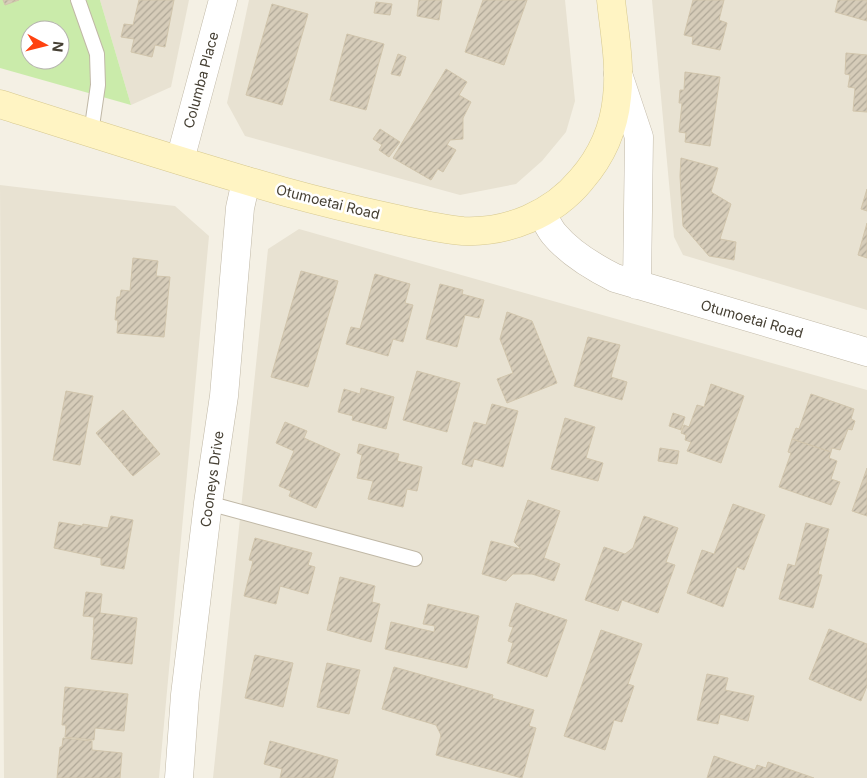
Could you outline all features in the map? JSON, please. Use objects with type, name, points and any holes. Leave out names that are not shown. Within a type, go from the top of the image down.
[{"type":"street","name":"Columba Place","points":[[180,160],[223,0]]},
{"type":"street","points":[[542,214],[575,188],[595,164],[607,140],[618,95],[611,0]]},
{"type":"street","points":[[617,72],[639,137],[637,285]]},
{"type":"street","name":"Otumoetai Road","points":[[0,104],[246,181],[375,214],[442,228],[464,231],[487,230],[511,225],[542,214],[555,235],[584,260],[604,272],[637,285],[867,352]]},
{"type":"street","name":"Cooneys Drive","points":[[180,778],[185,694],[208,503],[224,396],[240,208],[246,181]]},
{"type":"lane","points":[[78,0],[97,54],[98,85],[91,133]]},
{"type":"lane","points":[[208,503],[415,559]]},
{"type":"shaded area","points":[[100,0],[189,0],[171,87],[131,105]]},
{"type":"shaded area","points":[[249,0],[565,0],[575,101],[566,132],[542,161],[516,184],[460,195],[245,136],[227,103]]},
{"type":"shaded area","points":[[652,0],[867,0],[867,310],[683,255],[674,237]]},
{"type":"shaded area","points":[[0,185],[175,206],[209,236],[159,778],[4,778]]},
{"type":"shaded area","points":[[299,229],[867,390],[867,778],[213,778],[268,249]]},
{"type":"green space","points":[[0,0],[100,0],[131,105],[0,68]]},
{"type":"building","points":[[3,0],[19,0],[5,5]]},
{"type":"building","points":[[139,0],[174,0],[165,47],[155,45],[152,57],[131,52],[134,39],[121,37],[124,24],[133,25]]},
{"type":"building","points":[[419,0],[442,0],[439,20],[417,16]]},
{"type":"building","points":[[483,0],[527,0],[504,65],[465,52]]},
{"type":"building","points":[[693,0],[724,0],[719,20],[727,23],[720,50],[692,44],[693,37],[684,35]]},
{"type":"building","points":[[838,0],[867,0],[867,21],[835,12]]},
{"type":"building","points":[[376,2],[392,4],[390,15],[374,13]]},
{"type":"building","points":[[272,4],[308,14],[282,105],[246,95]]},
{"type":"building","points":[[347,34],[384,44],[366,110],[330,100]]},
{"type":"building","points":[[846,53],[867,55],[867,112],[853,111],[855,88],[848,87],[850,75],[845,74]]},
{"type":"building","points":[[398,54],[406,57],[400,76],[391,74]]},
{"type":"building","points":[[446,69],[467,82],[459,95],[471,102],[463,118],[463,139],[450,140],[447,145],[456,150],[443,172],[438,169],[431,180],[393,158]]},
{"type":"building","points":[[685,72],[720,77],[710,146],[685,142],[686,133],[679,132],[682,103],[679,103],[680,90],[684,90]]},
{"type":"building","points":[[380,129],[400,142],[389,157],[379,150],[382,145],[373,139]]},
{"type":"building","points":[[681,158],[718,168],[711,192],[731,204],[720,239],[736,242],[734,260],[709,256],[683,226],[680,176]]},
{"type":"building","points":[[867,189],[867,211],[861,209]]},
{"type":"building","points":[[867,223],[867,258],[858,255]]},
{"type":"building","points":[[133,258],[158,261],[156,276],[170,277],[164,337],[117,333],[118,320],[115,320],[117,297],[120,297],[121,290],[130,291]]},
{"type":"building","points":[[301,271],[338,281],[308,387],[271,377]]},
{"type":"building","points":[[375,274],[410,284],[405,303],[413,305],[403,342],[393,339],[388,356],[346,344],[351,327],[360,329]]},
{"type":"building","points":[[440,284],[463,290],[462,294],[484,300],[479,318],[465,315],[457,347],[426,339]]},
{"type":"building","points":[[507,312],[532,321],[557,383],[507,403],[497,379],[513,373],[500,339]]},
{"type":"building","points":[[588,337],[620,345],[611,377],[627,382],[622,400],[574,386]]},
{"type":"building","points":[[417,371],[460,383],[447,432],[403,420]]},
{"type":"building","points":[[711,384],[744,396],[721,463],[687,451],[691,442],[685,440],[686,435],[681,433],[684,425],[689,427],[697,405],[704,407]]},
{"type":"building","points":[[361,388],[394,397],[386,429],[352,420],[353,416],[338,412],[344,389],[360,394]]},
{"type":"building","points":[[66,391],[93,396],[80,465],[53,460]]},
{"type":"building","points":[[811,394],[854,409],[851,419],[855,421],[852,430],[848,429],[840,450],[832,448],[831,452],[792,439],[796,428],[799,429]]},
{"type":"building","points":[[492,404],[518,411],[503,467],[474,459],[472,467],[462,464],[474,422],[486,425]]},
{"type":"building","points":[[123,410],[160,454],[133,476],[96,433]]},
{"type":"building","points":[[673,413],[685,417],[681,430],[669,426]]},
{"type":"building","points":[[565,418],[595,427],[586,458],[603,463],[598,481],[551,469]]},
{"type":"building","points":[[285,422],[307,431],[304,438],[340,454],[316,508],[289,496],[291,491],[279,486],[294,451],[276,443]]},
{"type":"building","points":[[792,439],[831,452],[829,458],[837,461],[831,479],[840,482],[831,505],[779,487],[791,453],[788,452]]},
{"type":"building","points":[[359,444],[399,454],[397,461],[422,467],[417,491],[407,489],[403,507],[368,499],[373,481],[357,478],[362,455],[357,453]]},
{"type":"building","points":[[660,448],[679,451],[677,464],[658,461]]},
{"type":"building","points":[[867,468],[867,516],[852,511]]},
{"type":"building","points":[[528,500],[560,511],[544,558],[560,564],[554,581],[532,574],[513,574],[506,581],[482,574],[491,541],[521,549],[514,542]]},
{"type":"building","points":[[733,504],[765,515],[744,570],[737,567],[723,607],[687,593],[702,550],[714,554]]},
{"type":"building","points":[[111,516],[133,520],[124,569],[101,565],[101,558],[54,548],[59,522],[108,528]]},
{"type":"building","points":[[644,516],[678,528],[666,562],[675,565],[658,613],[622,600],[618,611],[585,600],[604,547],[625,554],[633,548]]},
{"type":"building","points":[[806,523],[829,529],[818,574],[822,575],[813,608],[779,599],[788,564],[795,566]]},
{"type":"building","points":[[255,538],[312,553],[308,565],[315,567],[308,594],[280,586],[276,604],[244,596],[253,561],[249,560]]},
{"type":"building","points":[[340,577],[375,586],[372,602],[380,604],[371,642],[327,630]]},
{"type":"building","points":[[86,592],[102,594],[100,613],[137,618],[132,664],[91,659],[94,617],[83,616]]},
{"type":"building","points":[[516,603],[567,620],[547,677],[507,663],[513,643],[508,641],[513,627],[509,626]]},
{"type":"building","points":[[428,604],[479,616],[467,668],[385,649],[391,622],[434,632],[435,626],[423,624]]},
{"type":"building","points":[[829,629],[867,644],[867,686],[861,701],[809,679]]},
{"type":"building","points":[[601,630],[642,644],[628,684],[634,686],[622,722],[614,720],[605,750],[564,736]]},
{"type":"building","points":[[255,655],[293,663],[283,707],[245,698]]},
{"type":"building","points":[[327,663],[360,670],[349,714],[317,707]]},
{"type":"building","points":[[394,667],[493,695],[492,698],[534,710],[529,726],[536,728],[522,778],[436,755],[441,735],[436,725],[382,709]]},
{"type":"building","points":[[707,674],[728,678],[725,690],[754,696],[748,721],[720,714],[718,724],[697,720]]},
{"type":"building","points":[[65,687],[128,694],[124,731],[95,728],[94,740],[65,737],[66,725],[62,725]]},
{"type":"building","points":[[63,738],[92,741],[92,750],[122,753],[120,778],[57,778],[60,747],[62,747]]},
{"type":"building","points":[[270,741],[338,760],[333,778],[280,778],[282,769],[264,764]]},
{"type":"building","points":[[714,756],[755,770],[757,765],[766,768],[768,762],[814,778],[707,778]]}]
